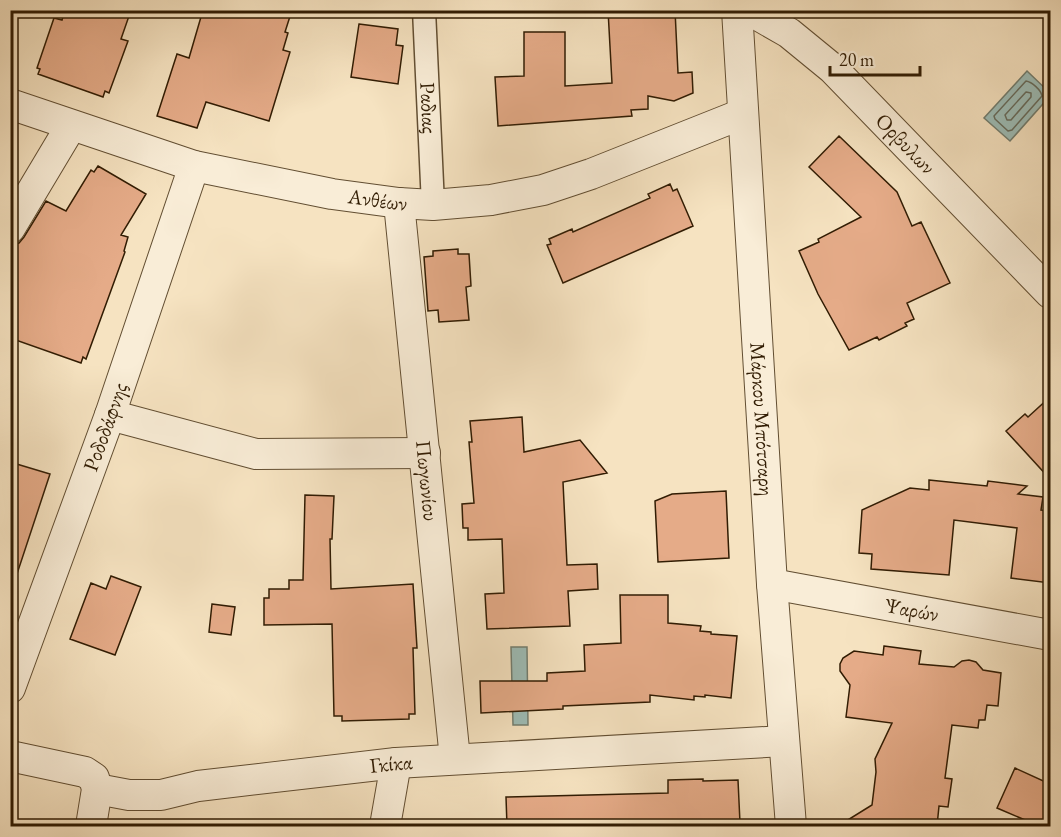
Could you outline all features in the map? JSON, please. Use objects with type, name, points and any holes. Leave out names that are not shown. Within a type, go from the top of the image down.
[{"type":"street","name":"Ραδιας","points":[[424,10],[433,205]]},
{"type":"street","name":"Μάρκου Μπότσαρη","points":[[737,10],[772,584],[791,826]]},
{"type":"street","name":"Ορβυλων","points":[[749,10],[789,33],[833,69],[1050,293]]},
{"type":"street","name":"Ανθέων","points":[[10,104],[194,166],[332,194],[433,205],[491,200],[543,190],[591,174],[742,114]]},
{"type":"street","points":[[10,228],[71,126]]},
{"type":"street","name":"Ροδοδάφνης","points":[[10,687],[110,415],[194,166]]},
{"type":"street","name":"Πωγωνίου","points":[[399,203],[455,759]]},
{"type":"street","points":[[110,415],[256,454],[425,453]]},
{"type":"street","name":"Ψαρών","points":[[772,584],[1050,635]]},
{"type":"street","name":"Γκίκα","points":[[97,789],[129,795],[161,795],[198,786],[396,763],[784,741]]},
{"type":"street","points":[[10,756],[85,772],[94,778],[97,789],[91,826]]},
{"type":"street","points":[[385,826],[396,763]]},
{"type":"water","points":[[1027,71],[1050,93],[1050,96],[1010,141],[984,118]]},
{"type":"water","points":[[511,647],[527,647],[528,725],[513,725]]},
{"type":"building","points":[[65,10],[113,10],[129,16],[121,39],[128,41],[109,93],[105,91],[103,97],[38,74],[40,69],[37,68],[54,18],[62,20]]},
{"type":"building","points":[[203,10],[292,10],[285,32],[288,33],[283,50],[290,52],[269,121],[206,102],[197,128],[157,116],[177,54],[189,58]]},
{"type":"building","points":[[608,10],[675,10],[678,73],[692,72],[693,93],[674,101],[648,96],[648,109],[631,110],[632,116],[498,126],[495,77],[524,76],[524,32],[565,32],[565,86],[612,83]]},
{"type":"building","points":[[359,24],[398,29],[396,45],[403,46],[398,84],[351,77]]},
{"type":"building","points":[[839,136],[897,192],[912,226],[921,222],[950,283],[907,303],[914,319],[905,323],[907,326],[879,340],[877,337],[849,350],[818,294],[799,251],[861,217],[809,167]]},
{"type":"building","points":[[98,166],[146,194],[121,235],[128,237],[125,252],[86,359],[83,357],[81,363],[10,338],[10,245],[19,243],[24,237],[46,201],[66,211],[91,170],[94,172]]},
{"type":"building","points":[[670,184],[673,191],[677,189],[693,226],[563,283],[547,245],[551,244],[549,239],[572,229],[573,232],[650,198],[648,194]]},
{"type":"building","points":[[458,249],[458,254],[469,254],[471,286],[466,287],[469,320],[439,322],[438,310],[428,311],[424,257],[433,256],[433,251]]},
{"type":"building","points":[[1050,397],[1050,479],[1006,431],[1025,414],[1028,417]]},
{"type":"building","points":[[522,417],[524,452],[580,440],[607,473],[563,482],[567,565],[597,564],[598,589],[568,591],[570,626],[487,629],[485,594],[504,593],[502,539],[468,540],[468,528],[463,528],[462,504],[474,503],[469,442],[472,442],[470,421]]},
{"type":"building","points":[[10,462],[50,474],[15,580],[10,579]]},
{"type":"building","points":[[929,480],[987,486],[988,481],[1027,486],[1018,494],[1043,497],[1041,510],[1050,511],[1050,583],[1011,578],[1017,528],[954,520],[949,575],[871,569],[872,554],[859,553],[862,510],[910,488],[929,490]]},
{"type":"building","points":[[726,491],[729,558],[658,562],[655,501],[672,494]]},
{"type":"building","points":[[305,495],[334,496],[332,539],[330,539],[331,589],[413,584],[417,648],[413,648],[415,714],[409,714],[409,719],[342,721],[342,716],[334,716],[332,624],[264,625],[264,598],[269,598],[269,589],[289,589],[289,580],[303,580]]},
{"type":"building","points":[[111,576],[141,587],[115,655],[70,639],[91,583],[106,589]]},
{"type":"building","points":[[620,595],[668,595],[668,623],[701,626],[700,631],[737,636],[731,698],[705,695],[705,697],[694,696],[694,700],[650,695],[650,702],[481,713],[480,681],[547,681],[547,673],[585,671],[584,645],[621,643]]},
{"type":"building","points":[[212,604],[235,607],[231,635],[209,632]]},
{"type":"building","points":[[884,646],[921,651],[919,664],[954,667],[962,661],[969,660],[976,662],[983,670],[1001,673],[998,706],[987,705],[985,720],[979,720],[978,728],[952,725],[945,778],[952,779],[948,807],[939,806],[937,826],[838,826],[872,805],[876,772],[875,759],[892,723],[846,717],[850,685],[840,671],[840,664],[843,658],[854,651],[883,655]]},
{"type":"building","points":[[1015,768],[1050,784],[1050,826],[1039,826],[997,808]]},
{"type":"building","points":[[703,779],[703,781],[738,780],[740,823],[507,826],[506,797],[668,793],[668,780]]}]
